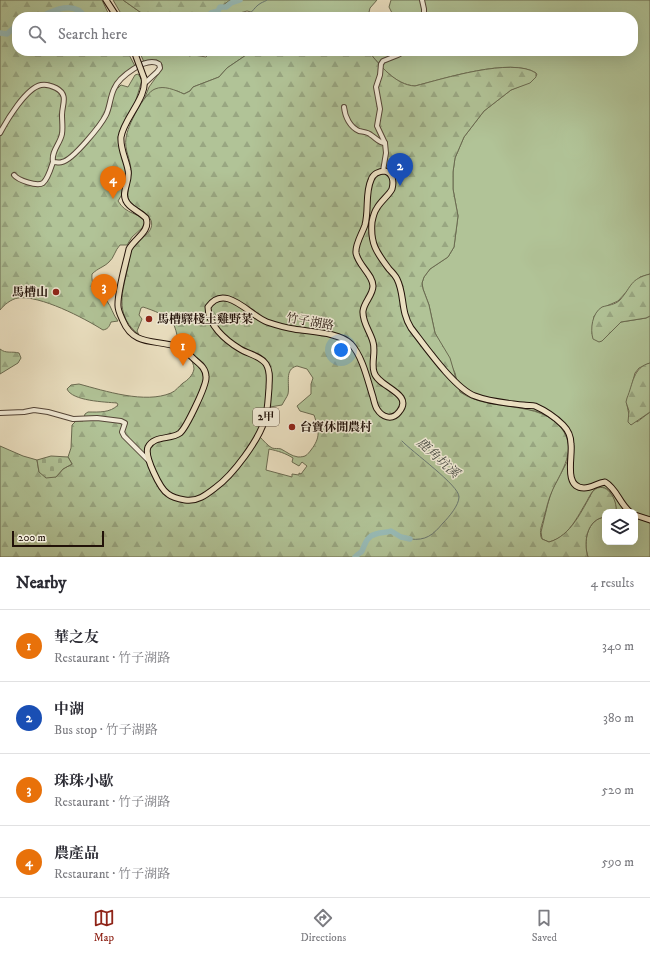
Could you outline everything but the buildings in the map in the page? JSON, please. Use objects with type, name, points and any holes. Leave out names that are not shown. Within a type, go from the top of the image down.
[{"type":"main road","points":[[106,0],[114,12]]},
{"type":"main road","points":[[136,56],[144,80]]},
{"type":"main road","name":"竹子湖路","points":[[144,80],[142,92],[124,128],[121,147],[128,171],[124,195],[129,205],[146,218],[147,225],[129,249],[118,306],[126,327],[130,332],[143,340],[176,346],[186,351],[202,366],[207,376],[204,386],[184,429],[175,435],[152,442],[147,449],[150,462],[163,489],[167,494],[180,500],[188,501],[198,499],[222,484],[255,441],[265,421],[267,411],[270,375],[267,365],[260,358],[240,349],[226,338],[210,320],[208,307],[212,302],[219,298],[223,297],[232,300],[264,321],[274,325],[334,335],[347,341],[352,345],[360,358],[377,409],[383,416],[388,418],[400,411],[403,405],[397,392],[379,381],[373,371],[373,343],[363,317],[363,308],[372,292],[373,284],[359,262],[356,254],[365,224],[370,180],[377,173],[383,171]]},
{"type":"main road","points":[[383,171],[388,172],[392,178],[392,189],[376,209],[371,236],[373,244],[397,278],[401,289],[403,310],[407,322],[411,328],[442,367],[463,389],[475,396],[497,401],[535,406],[558,421],[567,430],[572,443],[570,471],[572,480],[575,484],[580,488],[585,488],[605,482],[614,489],[627,509]]},
{"type":"main road","points":[[638,516],[650,520]]},
{"type":"street","points":[[422,0],[424,12]]},
{"type":"street","points":[[383,171],[386,153],[385,143],[377,126],[380,109],[376,86],[383,61],[396,56]]},
{"type":"street","points":[[53,162],[62,163],[84,145],[105,116],[114,89],[121,79],[134,69],[143,65],[153,62],[159,64],[160,68],[158,72],[144,80]]},
{"type":"street","points":[[0,133],[14,111],[30,91],[43,84],[62,91],[64,98],[61,138],[53,153],[53,162],[46,179],[43,183],[39,184],[22,182],[14,175]]},
{"type":"street","points":[[344,108],[345,115],[349,122],[357,130],[369,134],[381,143],[385,143]]},
{"type":"street","points":[[0,413],[34,410],[73,419],[97,418],[122,421],[125,423],[122,432],[124,436],[150,462]]},
{"type":"green space","points":[[0,0],[102,0],[108,12],[12,12],[12,56],[130,56],[135,66],[117,87],[118,88],[121,85],[128,87],[135,75],[138,74],[142,80],[135,103],[118,137],[127,173],[124,191],[118,201],[121,206],[139,216],[145,222],[142,228],[132,237],[127,245],[120,245],[111,260],[92,274],[95,290],[110,305],[118,321],[111,322],[108,328],[103,330],[62,308],[27,298],[18,298],[13,300],[0,310]]},
{"type":"green space","points":[[113,0],[123,0],[140,12],[120,12]]},
{"type":"green space","points":[[123,0],[230,0],[214,12],[140,12]]},
{"type":"green space","points":[[230,0],[377,0],[370,8],[369,12],[214,12]]},
{"type":"green space","points":[[391,0],[650,0],[650,274],[640,277],[618,301],[602,308],[594,316],[592,334],[604,339],[621,322],[650,316],[650,363],[639,368],[635,373],[627,405],[629,415],[637,422],[650,412],[650,557],[588,557],[586,538],[588,532],[594,522],[602,518],[602,545],[638,545],[638,509],[616,509],[613,497],[607,489],[603,487],[599,487],[593,491],[572,526],[562,536],[549,542],[542,539],[541,532],[552,490],[567,462],[569,450],[567,438],[554,422],[541,413],[478,400],[460,392],[455,373],[435,333],[429,305],[423,289],[422,283],[424,277],[430,269],[448,257],[454,247],[458,216],[453,189],[453,172],[455,158],[464,137],[484,111],[511,90],[523,85],[537,75],[536,73],[525,69],[510,67],[494,68],[415,86],[408,85],[395,78],[388,73],[372,56],[638,56],[638,12],[392,12],[389,7]]},
{"type":"green space","points":[[141,56],[245,56],[227,68],[219,77],[193,87],[190,91],[184,94],[177,91],[152,91],[144,100],[149,87],[162,69],[162,64],[157,60],[144,62]]},
{"type":"green space","points":[[245,56],[372,56],[388,73],[395,78],[408,85],[415,86],[494,68],[511,67],[525,69],[536,73],[536,77],[530,83],[511,90],[484,111],[464,137],[455,158],[453,172],[453,189],[458,216],[454,247],[448,257],[430,269],[424,277],[422,283],[429,305],[435,333],[450,358],[460,392],[472,398],[486,402],[541,414],[553,420],[562,429],[566,437],[568,452],[564,467],[548,501],[541,528],[542,539],[549,542],[564,534],[580,514],[593,491],[598,488],[602,488],[607,489],[610,492],[615,502],[616,509],[602,509],[602,518],[594,522],[590,527],[586,538],[588,557],[0,557],[0,446],[23,456],[37,460],[39,472],[56,477],[63,469],[72,464],[68,457],[71,448],[72,425],[76,421],[83,421],[85,414],[88,412],[108,411],[118,405],[117,403],[89,400],[75,396],[67,389],[71,385],[79,384],[137,397],[161,396],[176,390],[193,373],[193,362],[180,343],[172,322],[160,314],[143,307],[141,308],[139,315],[142,319],[137,331],[139,335],[127,321],[122,306],[122,298],[132,248],[150,231],[152,223],[147,215],[130,202],[128,198],[131,171],[126,147],[126,138],[129,126],[141,103],[155,89],[166,88],[184,94],[190,91],[193,87],[219,77],[227,68]],"holes":[[[297,366],[307,369],[313,378],[311,384],[311,394],[297,406],[300,411],[314,415],[318,433],[318,437],[314,445],[305,456],[298,457],[281,449],[272,448],[260,437],[267,422],[270,407],[282,405],[288,394],[288,377],[290,370]],[[269,449],[293,458],[292,462],[299,466],[302,462],[307,466],[301,474],[292,474],[292,477],[266,470]]]},
{"type":"green space","points":[[650,274],[650,316],[621,322],[602,341],[599,342],[593,339],[593,322],[596,313],[602,307],[618,302],[635,281]]},
{"type":"green space","points":[[0,349],[2,351],[19,353],[21,358],[18,363],[0,374]]},
{"type":"green space","points":[[650,363],[650,412],[631,425],[628,422],[629,411],[626,402],[627,398],[637,372],[644,365]]},
{"type":"green space","points":[[51,456],[68,457],[72,464],[63,469],[56,477],[46,478],[39,472],[37,460]]},
{"type":"waterway","points":[[214,12],[218,11],[220,7],[226,7],[231,3],[240,0]]},
{"type":"waterway","points":[[251,12],[258,5],[267,0]]},
{"type":"waterway","points":[[52,12],[64,8],[76,9],[81,12]]},
{"type":"waterway","points":[[0,33],[7,34],[12,30]]},
{"type":"waterway","name":"鹿角坑溪","points":[[402,441],[444,477],[452,485],[459,497],[457,504],[448,518],[432,534],[425,538],[410,539]]},
{"type":"waterway","name":"鹿角坑溪","points":[[355,557],[361,552],[368,538],[378,533],[391,531],[401,537],[410,539]]},
{"type":"place","name":"中湖","points":[[400,186]]},
{"type":"place","name":"農產品","points":[[113,199]]},
{"type":"place","name":"馬槽山","points":[[56,292]]},
{"type":"place","name":"珠珠小歇","points":[[104,307]]},
{"type":"place","name":"馬槽驛棧土雞野菜","points":[[149,319]]},
{"type":"place","name":"華之友","points":[[183,366]]},
{"type":"place","name":"台寶休閒農村","points":[[292,427]]}]
